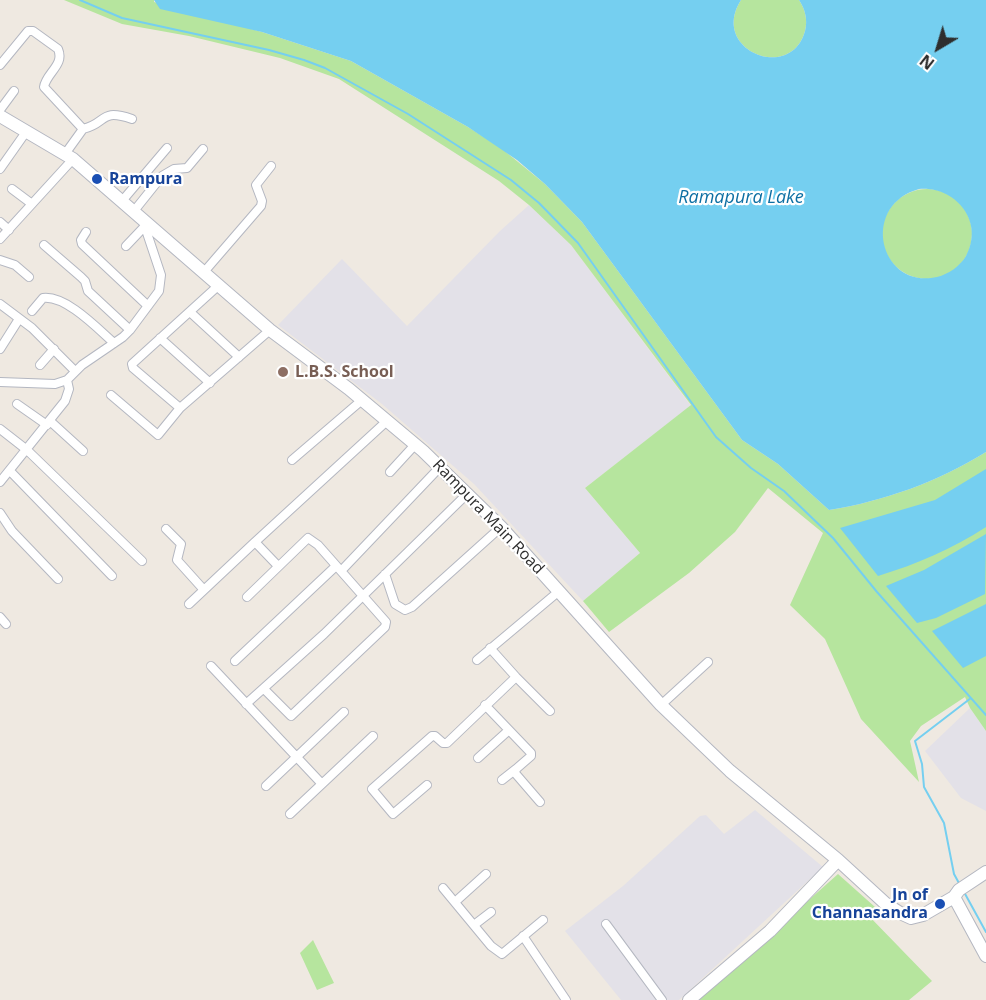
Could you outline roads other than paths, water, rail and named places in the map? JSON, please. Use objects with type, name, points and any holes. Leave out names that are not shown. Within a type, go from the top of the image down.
[{"type":"main road","name":"Rampura Main Road","points":[[0,116],[69,157],[270,330],[388,420],[427,454],[501,527],[661,705],[730,771],[838,860],[886,904],[900,914],[911,918],[922,915],[960,891]]},
{"type":"main road","points":[[689,1000],[770,931],[838,860]]},
{"type":"main road","points":[[986,872],[960,891],[986,956]]},
{"type":"street","points":[[0,65],[28,31],[33,31],[58,49],[60,57],[58,64],[44,82],[44,87],[83,129]]},
{"type":"street","points":[[0,116],[14,91]]},
{"type":"street","points":[[0,240],[69,157],[83,129],[110,114],[132,119]]},
{"type":"street","points":[[0,169],[26,132]]},
{"type":"street","points":[[122,201],[167,148]]},
{"type":"street","points":[[126,246],[162,176],[174,169],[187,168],[203,149]]},
{"type":"street","points":[[204,272],[261,206],[262,201],[256,185],[271,166]]},
{"type":"street","points":[[12,189],[32,204]]},
{"type":"street","points":[[0,382],[55,384],[68,380],[75,371],[130,330],[159,291],[161,275],[141,218]]},
{"type":"street","points":[[0,222],[9,230]]},
{"type":"street","points":[[86,232],[81,240],[82,244],[148,306]]},
{"type":"street","points":[[44,245],[81,277],[88,291],[130,330]]},
{"type":"street","points":[[0,260],[15,265],[29,277]]},
{"type":"street","points":[[180,408],[132,364],[219,285]]},
{"type":"street","points":[[32,311],[43,298],[55,300],[81,314],[114,343]]},
{"type":"street","points":[[0,304],[54,349],[75,371]]},
{"type":"street","points":[[190,312],[239,357]]},
{"type":"street","points":[[0,349],[19,319]]},
{"type":"street","points":[[111,395],[158,435],[180,408],[270,330]]},
{"type":"street","points":[[160,338],[210,383]]},
{"type":"street","points":[[40,365],[54,349]]},
{"type":"street","points":[[0,482],[49,423],[68,396],[68,380]]},
{"type":"street","points":[[292,460],[362,400]]},
{"type":"street","points":[[17,404],[49,423],[83,451]]},
{"type":"street","points":[[189,604],[388,420]]},
{"type":"street","points":[[0,429],[27,450],[142,561]]},
{"type":"street","points":[[400,431],[397,435],[412,448],[422,456],[427,454]]},
{"type":"street","points":[[390,472],[412,448]]},
{"type":"street","points":[[235,661],[338,568],[440,467]]},
{"type":"street","points":[[10,471],[112,576]]},
{"type":"street","points":[[246,704],[364,595],[467,494]]},
{"type":"street","points":[[0,513],[12,531],[58,579]]},
{"type":"street","points":[[385,574],[395,604],[405,610],[412,607],[501,527]]},
{"type":"street","points":[[166,530],[181,544],[177,560],[204,590]]},
{"type":"street","points":[[247,597],[309,538],[385,619],[385,627],[291,716],[264,689]]},
{"type":"street","points":[[255,542],[278,566]]},
{"type":"street","points":[[477,660],[558,592]]},
{"type":"street","points":[[490,648],[550,711]]},
{"type":"street","points":[[661,705],[708,662]]},
{"type":"street","points":[[211,666],[322,784]]},
{"type":"street","points":[[427,785],[393,814],[372,789],[432,736],[447,743],[516,677]]},
{"type":"street","points":[[485,705],[531,753],[531,756],[502,780]]},
{"type":"street","points":[[266,786],[344,712]]},
{"type":"street","points":[[478,758],[510,730]]},
{"type":"street","points":[[290,814],[373,736]]},
{"type":"street","points":[[516,769],[516,773],[540,802]]},
{"type":"street","points":[[455,902],[486,874]]},
{"type":"street","points":[[443,888],[491,946],[502,954],[543,920]]},
{"type":"street","points":[[474,925],[492,912]]},
{"type":"street","points":[[606,924],[662,1000]]},
{"type":"street","points":[[523,936],[566,1000]]},
{"type":"water","name":"Ramapura Lake","points":[[154,0],[741,0],[734,18],[736,33],[743,45],[756,54],[770,57],[785,55],[797,47],[805,31],[806,23],[799,0],[986,0],[986,452],[910,489],[829,510],[778,464],[742,440],[582,222],[545,184],[517,160],[468,127],[351,61],[262,32],[160,9]],"holes":[[[919,189],[944,193],[963,208],[972,230],[971,243],[964,260],[950,272],[937,277],[917,278],[902,271],[890,259],[884,244],[883,228],[888,212],[900,198]]]},
{"type":"water","points":[[986,469],[986,527],[920,561],[878,576],[840,528],[935,500]]},
{"type":"water","points":[[986,534],[985,594],[936,618],[917,623],[886,586],[924,570]]},
{"type":"water","points":[[986,604],[986,656],[963,668],[932,631]]},
{"type":"waterway","points":[[80,0],[122,18],[269,50],[325,68],[408,114],[511,180],[539,203],[578,243],[716,437],[751,468],[784,491],[833,538],[877,592],[986,715]]},
{"type":"waterway","points":[[960,885],[954,874],[944,823],[924,787],[922,764],[915,741],[971,698]]},
{"type":"waterway","points":[[964,892],[986,932]]},
{"type":"place","name":"Rampura","points":[[97,179]]},
{"type":"place","name":"L.B.S. School","points":[[283,372]]},
{"type":"place","name":"Jn of Channasandra","points":[[940,904]]}]
